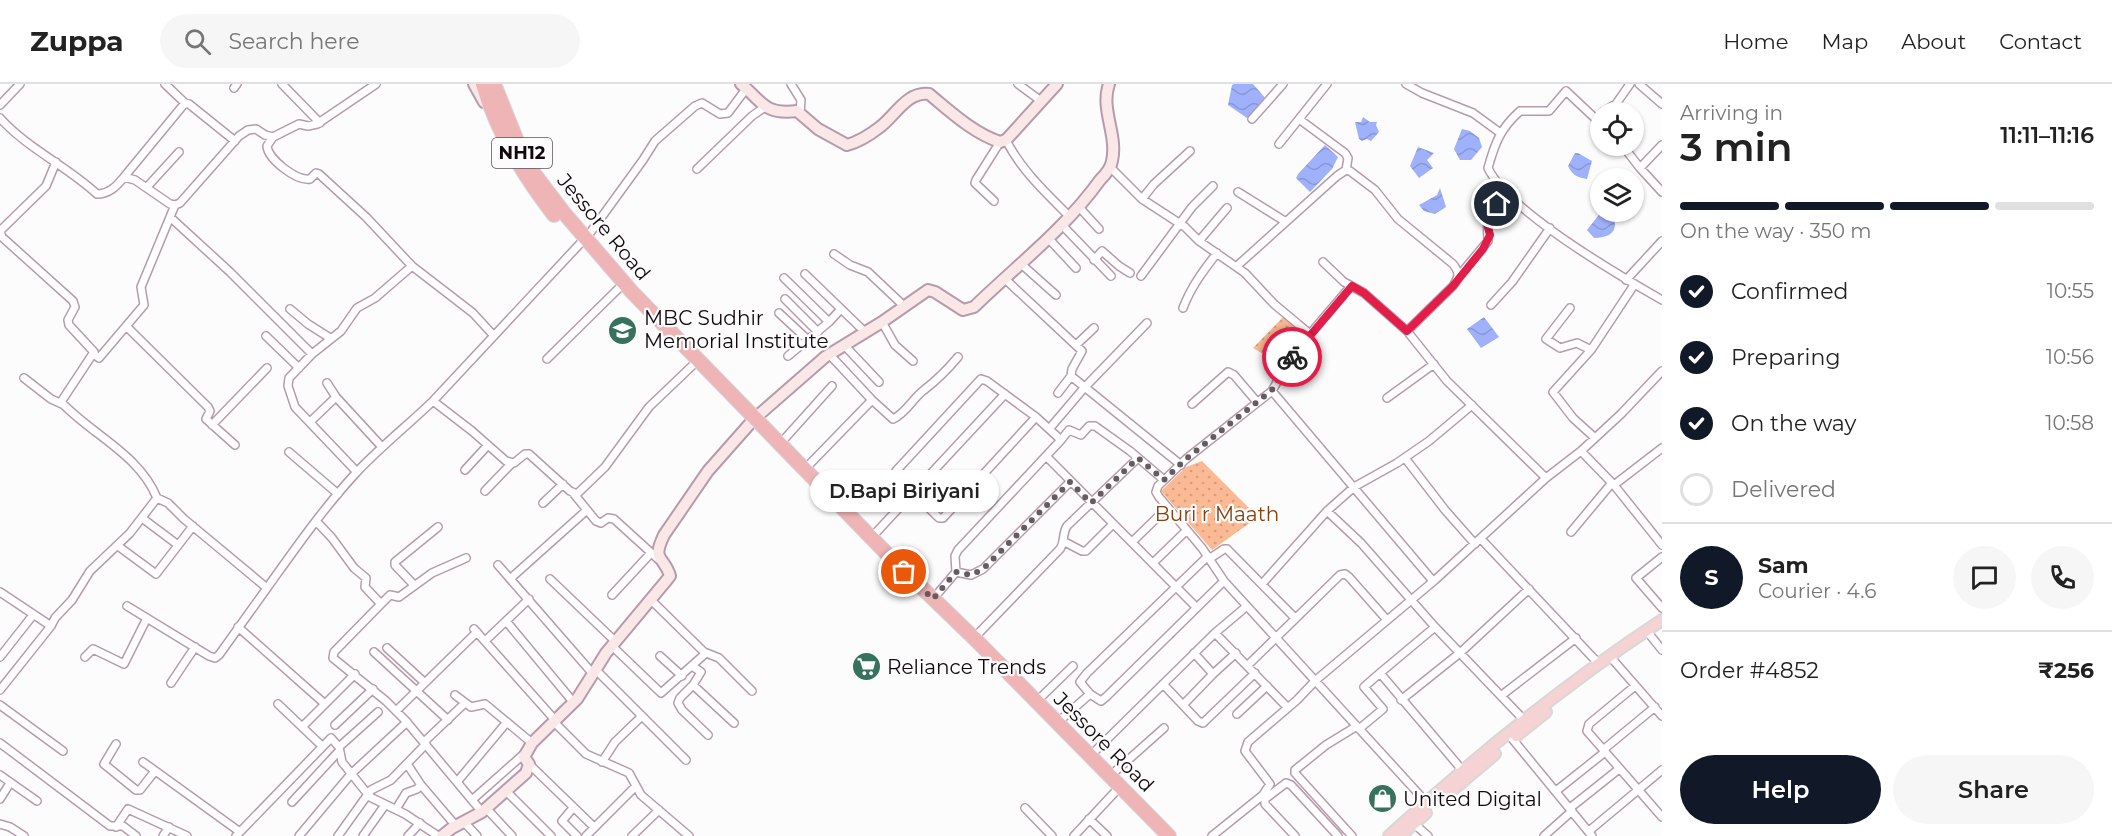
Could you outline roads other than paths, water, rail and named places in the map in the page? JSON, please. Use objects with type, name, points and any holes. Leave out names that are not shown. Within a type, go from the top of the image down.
[{"type":"highway","name":"NH12","points":[[484,86],[495,120],[511,153],[531,185],[559,214]]},
{"type":"highway","name":"Jessore Road","points":[[484,86],[559,214],[618,290],[974,638],[1169,836]]},
{"type":"highway","name":"Jessore Road","points":[[582,242],[632,292],[882,561],[1041,717],[1156,836]]},
{"type":"main road","points":[[1389,836],[1411,821],[1510,736],[1524,720],[1598,663],[1662,620]]},
{"type":"main road","points":[[1400,836],[1427,803],[1463,771],[1662,627]]},
{"type":"street","points":[[0,105],[20,84]]},
{"type":"street","points":[[165,84],[185,103],[235,141]]},
{"type":"street","points":[[282,84],[320,123]]},
{"type":"street","points":[[376,84],[341,106],[320,123],[308,126],[299,124],[273,137],[267,146],[269,154],[299,178],[306,180],[316,173],[319,174],[366,217],[412,266],[473,313],[494,336]]},
{"type":"street","points":[[791,84],[801,100],[800,114]]},
{"type":"street","points":[[1018,84],[1041,101]]},
{"type":"street","points":[[994,201],[975,183],[980,173],[1003,141],[1057,84]]},
{"type":"street","points":[[612,595],[655,556],[664,535],[708,471],[752,421],[829,354],[882,322],[928,290],[963,310],[974,307],[1062,225],[1079,207],[1113,160],[1106,93],[1109,84]]},
{"type":"street","points":[[1252,119],[1283,84]]},
{"type":"street","points":[[1279,144],[1327,84]]},
{"type":"street","points":[[1406,84],[1422,93],[1473,113],[1499,132]]},
{"type":"street","points":[[1572,84],[1553,109],[1545,112],[1520,111],[1499,132],[1488,168],[1492,177],[1506,192],[1550,228],[1626,280],[1662,300]]},
{"type":"street","points":[[1617,102],[1630,84]]},
{"type":"street","points":[[1639,84],[1662,104]]},
{"type":"street","points":[[127,606],[209,656],[217,657],[338,494],[382,447],[433,401],[582,242],[608,210],[655,141],[695,106],[702,103],[720,114],[728,113],[743,86],[773,112],[797,111],[818,129],[847,145],[881,127],[907,100],[929,94],[991,139],[1003,141],[1029,175],[1070,216]]},
{"type":"street","points":[[1566,91],[1590,108]]},
{"type":"street","points":[[0,118],[35,150],[81,179],[97,194],[104,194],[117,185],[185,103]]},
{"type":"street","points":[[697,169],[752,116],[765,107]]},
{"type":"street","points":[[1237,267],[1346,170],[1348,158],[1345,153],[1299,119]]},
{"type":"street","points":[[124,177],[135,180],[170,204],[175,205],[180,203],[235,141],[252,128],[273,137]]},
{"type":"street","points":[[1631,156],[1640,168],[1662,145]]},
{"type":"street","points":[[1142,199],[1154,184],[1190,151]]},
{"type":"street","points":[[147,187],[179,152]]},
{"type":"street","points":[[56,162],[49,183],[2,228],[0,234],[73,301],[75,307],[68,320],[69,325],[99,358],[144,304],[141,287],[175,205]]},
{"type":"street","points":[[1110,167],[1142,199],[1194,234],[1199,241],[1237,267],[1274,304],[1310,334]]},
{"type":"street","points":[[1346,170],[1357,174],[1375,190],[1394,216],[1453,264],[1458,271],[1458,278]]},
{"type":"street","points":[[1644,172],[1662,192]]},
{"type":"street","points":[[1141,276],[1192,207],[1213,186]]},
{"type":"street","points":[[1238,192],[1286,222]]},
{"type":"street","points":[[1407,331],[1453,286],[1488,241],[1487,215],[1506,192]]},
{"type":"street","points":[[1079,207],[1099,229]]},
{"type":"street","points":[[1199,241],[1227,208]]},
{"type":"street","points":[[170,217],[230,272],[312,354]]},
{"type":"street","points":[[1062,225],[1111,276]]},
{"type":"street","points":[[1491,305],[1512,282],[1550,228]]},
{"type":"street","points":[[1048,238],[1076,268]]},
{"type":"street","points":[[1626,280],[1662,241]]},
{"type":"street","points":[[1094,260],[1102,251],[1130,273]]},
{"type":"street","points":[[1183,308],[1188,293],[1217,253]]},
{"type":"street","points":[[834,254],[850,266],[868,272],[904,306]]},
{"type":"street","points":[[1323,262],[1344,282],[1364,293],[1407,331],[1447,381],[1546,478]]},
{"type":"street","points":[[1020,263],[1056,296]]},
{"type":"street","points":[[357,472],[295,406],[288,386],[289,378],[312,354],[341,331],[357,308],[375,298],[412,266]]},
{"type":"street","points":[[805,274],[865,332]]},
{"type":"street","points":[[784,278],[829,322]]},
{"type":"street","points":[[1004,278],[1076,345],[1082,354],[1072,369],[1071,376],[1058,393]]},
{"type":"street","points":[[1595,438],[1573,418],[1553,392],[1591,350],[1634,285]]},
{"type":"street","points":[[1352,286],[1288,362],[1272,390],[1181,465],[1164,480],[1156,492],[1208,557],[1224,581],[1427,803]]},
{"type":"street","points":[[547,359],[618,290]]},
{"type":"street","points":[[785,299],[818,332]]},
{"type":"street","points":[[1570,308],[1546,339],[1560,348],[1577,343],[1591,350]]},
{"type":"street","points":[[290,309],[330,338]]},
{"type":"street","points":[[788,356],[818,332],[841,309]]},
{"type":"street","points":[[780,313],[808,340]]},
{"type":"street","points":[[882,322],[895,345],[913,361]]},
{"type":"street","points":[[1050,428],[1084,388],[1147,323]]},
{"type":"street","points":[[126,326],[208,407],[210,411],[205,418],[235,446]]},
{"type":"street","points":[[1076,345],[1094,328]]},
{"type":"street","points":[[266,336],[299,368]]},
{"type":"street","points":[[844,345],[879,382]]},
{"type":"street","points":[[62,404],[62,398],[94,354]]},
{"type":"street","points":[[829,354],[890,418],[897,418],[958,357]]},
{"type":"street","points":[[1387,398],[1434,364]]},
{"type":"street","points":[[574,494],[579,493],[605,467],[649,407],[693,365]]},
{"type":"street","points":[[212,425],[267,368]]},
{"type":"street","points":[[1212,836],[1268,790],[1270,784],[1268,779],[1245,751],[1246,746],[1316,680],[1478,542],[1546,478],[1581,451],[1662,371]]},
{"type":"street","points":[[1192,404],[1228,372],[1234,375],[1257,402]]},
{"type":"street","points":[[1071,376],[1181,465]]},
{"type":"street","points":[[24,378],[51,399],[62,404],[134,464],[145,476],[157,498],[168,502],[267,588]]},
{"type":"street","points":[[1036,417],[942,518],[939,518],[895,475],[895,472],[981,379],[1036,417],[1061,440]]},
{"type":"street","points":[[327,383],[336,397],[382,447]]},
{"type":"street","points":[[779,445],[832,386]]},
{"type":"street","points":[[1272,390],[1432,581]]},
{"type":"street","points":[[872,538],[1005,394]]},
{"type":"street","points":[[310,422],[336,397]]},
{"type":"street","points":[[804,470],[872,400]]},
{"type":"street","points":[[433,401],[512,464]]},
{"type":"street","points":[[1262,584],[1327,511],[1354,487],[1405,458],[1472,405]]},
{"type":"street","points":[[933,599],[956,572],[955,556],[958,550],[1047,457],[1069,430],[1081,435],[1089,426],[1095,426],[1164,480]]},
{"type":"street","points":[[465,470],[488,446]]},
{"type":"street","points":[[1571,532],[1613,485],[1662,448]]},
{"type":"street","points":[[1581,451],[1613,485],[1662,545]]},
{"type":"street","points":[[289,452],[338,494]]},
{"type":"street","points":[[472,800],[525,753],[532,742],[573,703],[614,644],[670,576],[655,556],[614,519],[608,518],[598,523],[574,494],[529,454],[525,454],[512,464],[485,491]]},
{"type":"street","points":[[1047,457],[1091,503],[1154,562],[1196,607]]},
{"type":"street","points":[[974,638],[1060,549],[1067,526],[1138,458]]},
{"type":"street","points":[[1405,458],[1445,510],[1528,589],[1598,663]]},
{"type":"street","points":[[956,572],[971,575],[983,569],[1070,482]]},
{"type":"street","points":[[543,502],[563,484]]},
{"type":"street","points":[[0,690],[55,618],[72,600],[90,571],[118,546],[157,498]]},
{"type":"street","points":[[1132,542],[1167,508]]},
{"type":"street","points":[[511,578],[587,510]]},
{"type":"street","points":[[1327,511],[1361,543],[1411,600],[1524,720]]},
{"type":"street","points":[[142,518],[178,545]]},
{"type":"street","points":[[316,521],[354,568],[366,578],[365,587],[381,604]]},
{"type":"street","points":[[1063,541],[1086,551],[1113,524]]},
{"type":"street","points":[[118,546],[156,574],[193,526]]},
{"type":"street","points":[[414,585],[395,565],[395,562],[438,527]]},
{"type":"street","points":[[1154,562],[1187,531]]},
{"type":"street","points":[[1224,581],[1101,701],[1090,694],[1080,682],[1208,557],[1224,549],[1227,549],[1295,618]]},
{"type":"street","points":[[1662,556],[1636,578],[1662,608]]},
{"type":"street","points":[[466,558],[432,573],[399,597],[390,595],[334,652],[333,658],[373,689],[396,711],[472,800],[512,836]]},
{"type":"street","points":[[498,565],[595,672],[686,760]]},
{"type":"street","points":[[1247,666],[1340,575],[1345,574],[1387,620]]},
{"type":"street","points":[[550,579],[659,692],[663,692],[706,653]]},
{"type":"street","points":[[1401,700],[1461,652],[1528,589]]},
{"type":"street","points":[[0,592],[51,626]]},
{"type":"street","points":[[485,641],[529,599]]},
{"type":"street","points":[[651,600],[706,653],[719,658],[752,690]]},
{"type":"street","points":[[1090,756],[1194,653],[1247,606]]},
{"type":"street","points":[[0,657],[33,615]]},
{"type":"street","points":[[85,657],[93,649],[124,663],[147,618]]},
{"type":"street","points":[[506,621],[573,703]]},
{"type":"street","points":[[238,627],[325,704]]},
{"type":"street","points":[[1352,836],[1294,770],[1326,745],[1358,728],[1383,709],[1364,687],[1436,627]]},
{"type":"street","points":[[396,711],[476,630],[586,754],[629,773],[641,795],[687,835]]},
{"type":"street","points":[[1215,633],[1288,708]]},
{"type":"street","points":[[1650,635],[1662,650]]},
{"type":"street","points":[[1502,695],[1576,638]]},
{"type":"street","points":[[171,683],[195,647]]},
{"type":"street","points":[[387,648],[424,682]]},
{"type":"street","points":[[374,652],[448,720]]},
{"type":"street","points":[[1194,653],[1213,674]]},
{"type":"street","points":[[1183,705],[1236,653]]},
{"type":"street","points":[[660,656],[681,675]]},
{"type":"street","points":[[1614,661],[1662,716]]},
{"type":"street","points":[[692,666],[701,672],[678,703],[682,710],[708,735]]},
{"type":"street","points":[[1036,702],[1073,666]]},
{"type":"street","points":[[1163,684],[1198,721],[1203,723],[1255,673]]},
{"type":"street","points":[[1380,673],[1463,771]]},
{"type":"street","points":[[302,726],[355,675]]},
{"type":"street","points":[[693,685],[734,723]]},
{"type":"street","points":[[1237,714],[1267,686]]},
{"type":"street","points":[[1635,686],[1586,729],[1662,817]]},
{"type":"street","points":[[335,725],[373,689]]},
{"type":"street","points":[[1058,723],[1090,694]]},
{"type":"street","points":[[455,695],[471,707],[485,704],[532,742]]},
{"type":"street","points":[[338,836],[367,795],[374,788],[391,780],[465,703]]},
{"type":"street","points":[[278,704],[322,746]]},
{"type":"street","points":[[0,705],[63,751]]},
{"type":"street","points":[[1556,791],[1655,707]]},
{"type":"street","points":[[292,802],[339,749],[378,712]]},
{"type":"street","points":[[602,762],[615,742],[642,716]]},
{"type":"street","points":[[299,836],[351,774],[406,722]]},
{"type":"street","points":[[457,782],[507,722]]},
{"type":"street","points":[[1110,776],[1164,728]]},
{"type":"street","points":[[1510,736],[1591,834],[1637,790],[1662,770]]},
{"type":"street","points":[[143,762],[238,834],[331,738],[339,749],[340,758],[367,795],[396,809],[440,836],[484,810],[526,773],[529,764]]},
{"type":"street","points":[[0,743],[110,826],[123,826],[136,836]]},
{"type":"street","points":[[116,744],[104,764],[136,790],[140,790],[155,771]]},
{"type":"street","points":[[525,753],[524,757],[529,764],[594,827]]},
{"type":"street","points":[[407,764],[421,785],[460,824],[477,836]]},
{"type":"street","points":[[1544,836],[1571,809],[1619,768]]},
{"type":"street","points":[[0,775],[37,801]]},
{"type":"street","points":[[0,799],[10,783]]},
{"type":"street","points":[[1295,836],[1265,804],[1265,799],[1286,783],[1338,836]]},
{"type":"street","points":[[396,809],[406,793],[421,785]]},
{"type":"street","points":[[586,836],[636,786]]},
{"type":"street","points":[[506,790],[551,836]]},
{"type":"street","points":[[1076,835],[1114,793]]},
{"type":"street","points":[[363,836],[385,805]]},
{"type":"street","points":[[573,807],[562,821],[577,836]]},
{"type":"street","points":[[116,827],[128,808],[187,836]]},
{"type":"street","points":[[1025,808],[1052,836]]},
{"type":"street","points":[[632,836],[658,810]]},
{"type":"street","points":[[1089,819],[1107,836]]},
{"type":"street","points":[[1411,821],[1428,836]]},
{"type":"street","points":[[408,836],[420,823]]},
{"type":"street","points":[[0,824],[24,836]]},
{"type":"street","points":[[163,836],[169,827]]},
{"type":"water","points":[[1234,84],[1253,84],[1267,100],[1247,118],[1228,105]]},
{"type":"water","points":[[1363,117],[1370,122],[1377,122],[1379,132],[1371,141],[1359,139],[1355,122],[1361,122]]},
{"type":"water","points":[[1462,129],[1470,131],[1479,138],[1482,147],[1471,160],[1460,160],[1454,149]]},
{"type":"water","points":[[1325,145],[1338,157],[1332,169],[1310,192],[1296,178]]},
{"type":"water","points":[[1418,147],[1434,153],[1427,160],[1433,168],[1419,178],[1410,166]]},
{"type":"water","points":[[1575,153],[1592,161],[1587,179],[1575,175],[1568,166]]},
{"type":"water","points":[[1440,188],[1446,207],[1435,214],[1424,211],[1419,205],[1437,195]]},
{"type":"water","points":[[1593,222],[1615,222],[1613,231],[1601,238],[1594,238],[1587,230]]},
{"type":"water","points":[[1484,317],[1499,337],[1481,348],[1467,329]]},
{"type":"place","name":"MBC Sudhir Memorial Institute","points":[[623,330]]},
{"type":"place","name":"D.Bapi Biriyani","points":[[904,572]]},
{"type":"place","name":"Reliance Trends","points":[[866,667]]},
{"type":"place","name":"United Digital","points":[[1382,799]]},
{"type":"park label","name":"Buri r Maath","points":[[1217,514]]}]
